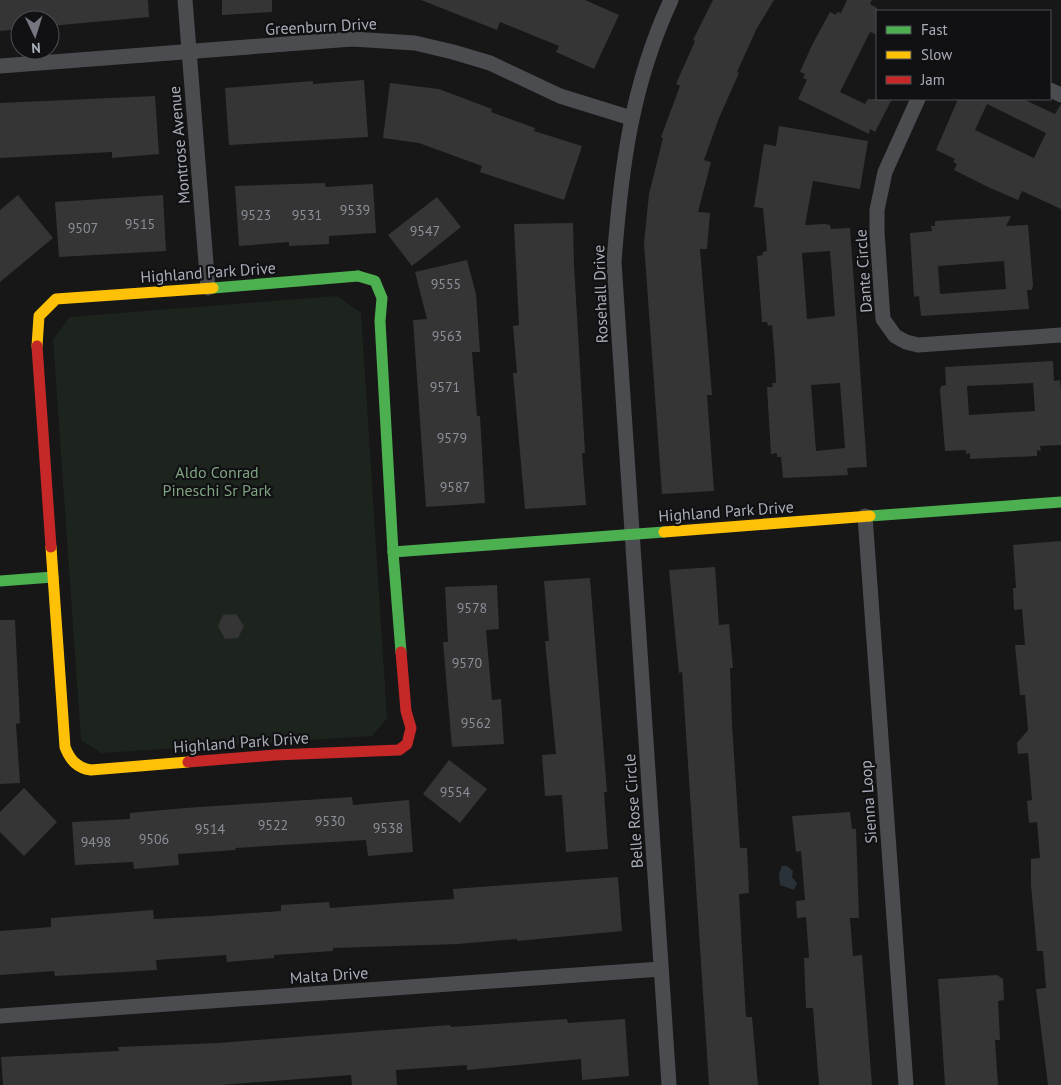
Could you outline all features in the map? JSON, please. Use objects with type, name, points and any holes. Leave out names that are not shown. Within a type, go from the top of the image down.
[{"type":"street","name":"Montrose Avenue","points":[[185,0],[208,288]]},
{"type":"street","name":"Rosehall Drive","points":[[631,535],[614,262],[618,208],[631,118],[647,61],[671,0]]},
{"type":"street","name":"Greenburn Drive","points":[[0,66],[352,39],[415,43],[490,63],[560,96],[631,118]]},
{"type":"street","name":"Dante Circle","points":[[918,100],[890,155],[877,210],[881,301],[886,325],[897,337],[918,345],[1061,335]]},
{"type":"street","name":"Highland Park Drive","points":[[358,276],[375,281],[382,298],[380,321],[393,552],[406,711],[411,728],[407,744],[399,750],[390,752],[275,756],[105,768],[95,771],[75,766],[68,756],[65,747],[53,577],[37,332],[38,315],[43,308],[56,299],[208,288],[342,279],[358,276]]},
{"type":"street","name":"Highland Park Drive","points":[[393,552],[1061,502]]},
{"type":"street","name":"Sienna Loop","points":[[866,516],[906,1085]]},
{"type":"street","name":"Belle Rose Circle","points":[[631,535],[669,1085]]},
{"type":"street","points":[[0,581],[53,577]]},
{"type":"street","name":"Malta Drive","points":[[0,1016],[661,969]]},
{"type":"green space","name":"Aldo Conrad Pineschi Sr Park","points":[[337,296],[361,313],[387,718],[372,736],[101,753],[81,740],[53,339],[70,317]]},
{"type":"shaded area","points":[[782,866],[787,866],[793,871],[792,877],[797,883],[794,890],[780,885],[779,874]]},
{"type":"building","points":[[0,0],[148,0],[149,17],[60,25],[60,10],[10,10],[10,30],[0,31]]},
{"type":"building","points":[[222,0],[272,0],[272,12],[222,15]]},
{"type":"building","points":[[421,0],[585,0],[619,15],[594,69],[556,52],[559,46],[500,22],[497,30]]},
{"type":"building","points":[[713,0],[774,0],[757,28],[737,72],[739,73],[719,118],[704,160],[711,162],[698,212],[710,213],[707,249],[700,249],[712,395],[707,395],[714,491],[662,494],[644,243],[649,194],[663,138],[661,137],[680,86],[676,84],[695,41],[693,40]]},
{"type":"building","points":[[847,0],[872,0],[870,4],[877,8],[876,35],[870,32],[840,92],[865,104],[868,99],[891,100],[875,132],[870,129],[869,134],[798,99],[807,80],[803,78],[805,74],[800,72],[812,45],[830,12],[836,15],[837,12],[841,13]]},
{"type":"building","points":[[364,80],[368,137],[229,145],[225,88],[313,81],[313,84]]},
{"type":"building","points":[[390,83],[439,89],[492,109],[491,112],[535,128],[534,131],[582,146],[564,200],[480,172],[482,166],[419,143],[383,138]]},
{"type":"building","points":[[155,96],[159,154],[112,158],[112,152],[0,158],[0,103]]},
{"type":"building","points":[[958,100],[1025,100],[1055,114],[1061,104],[1061,209],[1022,191],[1018,200],[988,187],[954,170],[957,164],[953,162],[955,159],[936,150]],"holes":[[[987,104],[1046,133],[1034,158],[975,130]]]},
{"type":"building","points":[[779,126],[868,141],[860,189],[813,181],[805,225],[825,224],[830,225],[831,229],[850,228],[867,467],[847,468],[848,475],[783,478],[781,457],[777,457],[777,453],[771,454],[767,387],[773,387],[772,383],[776,383],[775,362],[772,325],[768,326],[767,322],[762,322],[757,256],[763,255],[763,252],[767,251],[763,208],[754,207],[764,144],[776,146]],"holes":[[[830,251],[835,316],[807,319],[802,253]],[[840,383],[845,448],[816,451],[811,385]]]},
{"type":"building","points":[[325,183],[326,187],[373,184],[376,233],[329,236],[329,244],[289,246],[289,242],[239,246],[235,186]]},
{"type":"building","points":[[18,195],[53,238],[0,282],[0,210]]},
{"type":"building","points":[[163,195],[166,251],[59,257],[55,202]]},
{"type":"building","points":[[437,197],[461,227],[412,266],[388,235]]},
{"type":"building","points":[[1011,216],[1006,226],[1028,225],[1033,285],[1032,290],[1027,290],[1029,309],[921,316],[919,296],[914,297],[910,233],[932,231],[931,226],[935,226],[935,221]],"holes":[[[1004,261],[1006,289],[940,294],[938,266]]]},
{"type":"building","points":[[573,223],[585,453],[582,453],[586,505],[525,509],[513,373],[517,373],[513,326],[519,325],[514,224]]},
{"type":"building","points":[[467,260],[476,294],[480,352],[472,352],[477,416],[480,416],[485,503],[426,507],[413,320],[427,319],[415,272]]},
{"type":"building","points":[[1053,361],[1054,381],[1060,380],[1061,445],[1040,446],[1041,451],[1037,450],[1037,456],[970,459],[970,453],[966,454],[966,450],[945,451],[940,390],[941,386],[946,385],[945,367]],"holes":[[[1033,383],[1035,411],[969,415],[967,386]]]},
{"type":"building","points":[[1061,541],[1061,1085],[1048,1085],[1036,989],[1046,988],[1043,951],[1037,951],[1031,885],[1031,859],[1040,858],[1037,822],[1029,823],[1027,801],[1032,800],[1028,753],[1018,754],[1017,743],[1028,730],[1025,695],[1020,695],[1015,645],[1025,645],[1022,609],[1014,610],[1013,588],[1016,588],[1013,545]]},
{"type":"building","points":[[715,567],[719,625],[729,624],[733,668],[730,668],[732,724],[740,848],[747,848],[749,893],[739,894],[746,1017],[752,1017],[758,1085],[709,1085],[682,672],[679,673],[669,570]]},
{"type":"building","points":[[590,578],[607,792],[604,792],[608,849],[566,852],[562,795],[545,796],[542,755],[556,754],[545,641],[549,641],[544,581]]},
{"type":"building","points":[[497,585],[499,629],[486,630],[492,700],[501,699],[504,744],[452,747],[443,642],[448,642],[445,587]]},
{"type":"building","points":[[236,614],[244,626],[238,638],[225,639],[218,626],[223,615]]},
{"type":"building","points":[[0,620],[15,620],[20,723],[16,724],[20,783],[0,784]]},
{"type":"building","points":[[449,760],[487,789],[460,823],[423,794]]},
{"type":"building","points":[[24,788],[57,822],[24,856],[0,832],[0,812]]},
{"type":"building","points":[[352,797],[353,805],[409,800],[413,852],[368,856],[366,840],[235,848],[236,850],[178,854],[179,865],[134,869],[133,862],[75,865],[72,822],[130,819],[130,813],[185,808]]},
{"type":"building","points":[[850,812],[852,829],[856,829],[859,918],[850,918],[853,956],[862,955],[872,1085],[819,1085],[813,1008],[806,1008],[804,958],[809,958],[806,917],[797,918],[796,901],[805,900],[801,851],[796,852],[792,816]]},
{"type":"building","points":[[618,877],[622,931],[517,941],[517,939],[458,944],[333,948],[333,951],[274,955],[274,958],[227,962],[226,955],[156,960],[157,970],[55,976],[54,971],[0,975],[0,931],[51,927],[51,918],[153,910],[154,919],[210,916],[281,911],[281,905],[329,902],[330,908],[454,899],[453,889]]},
{"type":"building","points":[[997,975],[1003,979],[1004,1000],[998,1001],[1000,1040],[995,1040],[998,1085],[945,1085],[938,979]]},
{"type":"building","points":[[567,1019],[568,1023],[625,1019],[629,1076],[582,1080],[581,1059],[467,1070],[467,1065],[396,1070],[397,1085],[352,1085],[351,1075],[222,1085],[3,1085],[1,1057],[119,1051],[118,1047],[219,1043],[450,1025],[451,1027]]},
{"type":"traffic: fast","points":[[358,276],[375,281],[382,298],[380,321],[393,552],[401,652]]},
{"type":"traffic: fast","points":[[213,288],[358,276]]},
{"type":"traffic: fast","points":[[870,516],[1061,502]]},
{"type":"traffic: fast","points":[[393,552],[664,532]]},
{"type":"traffic: fast","points":[[0,581],[53,577]]},
{"type":"traffic: slow","points":[[37,346],[39,316],[56,299],[213,288]]},
{"type":"traffic: slow","points":[[664,532],[870,516]]},
{"type":"traffic: slow","points":[[51,547],[65,747],[69,756],[78,765],[91,770],[188,762]]},
{"type":"traffic: jam","points":[[37,346],[51,547]]},
{"type":"traffic: jam","points":[[188,762],[275,755],[399,750],[407,744],[411,728],[406,711],[401,652]]}]
